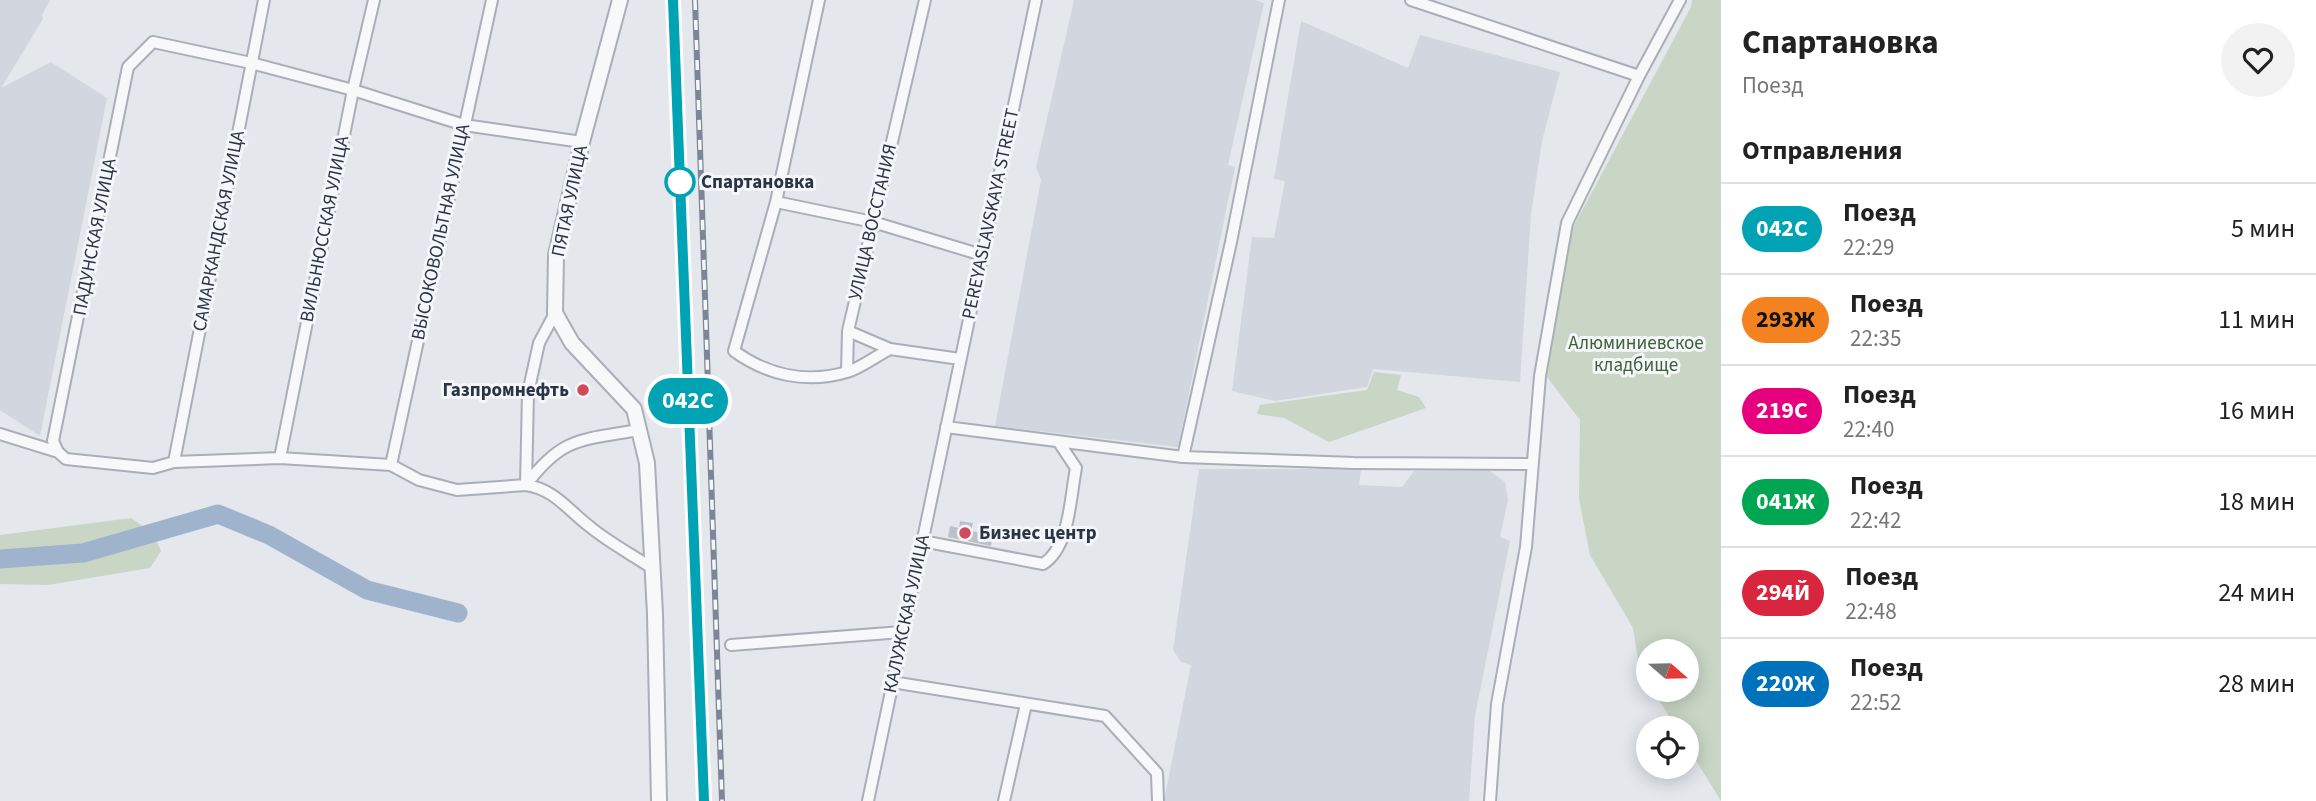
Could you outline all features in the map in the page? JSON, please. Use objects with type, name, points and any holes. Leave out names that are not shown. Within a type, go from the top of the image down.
[{"type":"street","name":"САМАРКАНДСКАЯ УЛИЦА","points":[[174,462],[264,0]]},
{"type":"street","name":"ВИЛЬНЮССКАЯ УЛИЦА","points":[[280,458],[353,90],[374,0]]},
{"type":"street","name":"ВЫСОКОВОЛЬТНАЯ УЛИЦА","points":[[391,465],[492,0]]},
{"type":"street","name":"ПЯТАЯ УЛИЦА","points":[[526,485],[528,393],[539,343],[555,313],[556,255],[582,142],[620,0]]},
{"type":"street","points":[[819,0],[776,202],[734,351],[754,366],[793,378],[847,372],[890,349]]},
{"type":"street","name":"УЛИЦА ВОССТАНИЯ","points":[[847,372],[848,331],[925,0]]},
{"type":"street","name":"PEREYASLAVSKAYA STREET","points":[[946,427],[1036,0]]},
{"type":"street","points":[[1183,457],[1231,242],[1279,0]]},
{"type":"street","points":[[1411,0],[1639,76]]},
{"type":"street","points":[[1490,801],[1497,704],[1526,547],[1540,376],[1567,223],[1639,76],[1680,0]]},
{"type":"street","name":"ПАДУНСКАЯ УЛИЦА","points":[[55,447],[128,67],[153,42],[251,63]]},
{"type":"street","points":[[251,63],[353,90],[464,125],[582,142]]},
{"type":"street","points":[[776,202],[873,222],[982,255]]},
{"type":"street","points":[[555,313],[572,343],[634,409],[647,463],[659,801]]},
{"type":"street","points":[[848,331],[890,349],[960,359]]},
{"type":"street","points":[[946,427],[1183,457],[1354,463],[1532,464]]},
{"type":"street","name":"КАЛУЖСКАЯ УЛИЦА","points":[[868,801],[946,427]]},
{"type":"street","points":[[526,485],[545,460],[560,449],[575,442],[639,430]]},
{"type":"street","points":[[0,434],[55,447],[66,459],[153,468],[174,462],[280,458],[391,465],[419,480],[457,489],[526,485],[540,487],[552,493],[589,526],[652,568]]},
{"type":"street","points":[[922,541],[1043,564],[1055,556],[1064,530],[1076,468],[1058,441]]},
{"type":"street","points":[[731,645],[902,632]]},
{"type":"street","points":[[892,682],[1105,716],[1157,773],[1158,801]]},
{"type":"street","points":[[1004,801],[1026,704]]},
{"type":"shaded area","points":[[0,0],[50,0],[42,15],[43,19],[1,88],[51,62],[107,98],[40,436],[0,410]]},
{"type":"shaded area","points":[[1074,0],[1255,0],[1264,3],[1228,165],[1235,167],[1178,447],[995,426],[1041,180],[1036,167]]},
{"type":"shaded area","points":[[1301,21],[1408,68],[1420,35],[1560,72],[1542,141],[1531,214],[1520,382],[1373,369],[1367,387],[1275,401],[1232,391],[1252,237],[1274,238],[1285,181],[1274,179]]},
{"type":"shaded area","points":[[1199,469],[1361,469],[1359,485],[1402,487],[1414,471],[1490,471],[1505,482],[1508,500],[1500,537],[1510,541],[1475,716],[1469,801],[1164,801],[1191,665],[1181,662],[1173,650]]},
{"type":"green space","name":"Алюминиевское кладбище","points":[[1692,0],[1721,0],[1721,801],[1699,765],[1699,716],[1669,716],[1660,702],[1699,702],[1699,639],[1636,639],[1636,648],[1633,628],[1590,555],[1579,499],[1580,420],[1547,377],[1569,235],[1691,7]]},
{"type":"green space","points":[[1374,372],[1401,375],[1397,390],[1419,397],[1426,408],[1329,442],[1284,418],[1257,414],[1260,405],[1367,390]]},
{"type":"green space","points":[[131,518],[153,533],[161,551],[150,568],[48,585],[0,584],[0,535]]},
{"type":"building","name":"Бизнес центр","points":[[960,521],[973,523],[971,531],[993,535],[991,546],[948,537],[950,526],[959,528]]},
{"type":"waterway","points":[[0,559],[83,553],[218,514],[269,535],[367,590],[458,613]]},
{"type":"railway","points":[[673,0],[704,801]]},
{"type":"railway","points":[[695,0],[722,801]]},
{"type":"train","name":"042С","points":[[673,0],[704,801]]},
{"type":"place","name":"Спартановка","points":[[680,182]]},
{"type":"place","name":"Газпромнефть","points":[[583,390]]},
{"type":"place","name":"Бизнес центр","points":[[965,533]]}]
